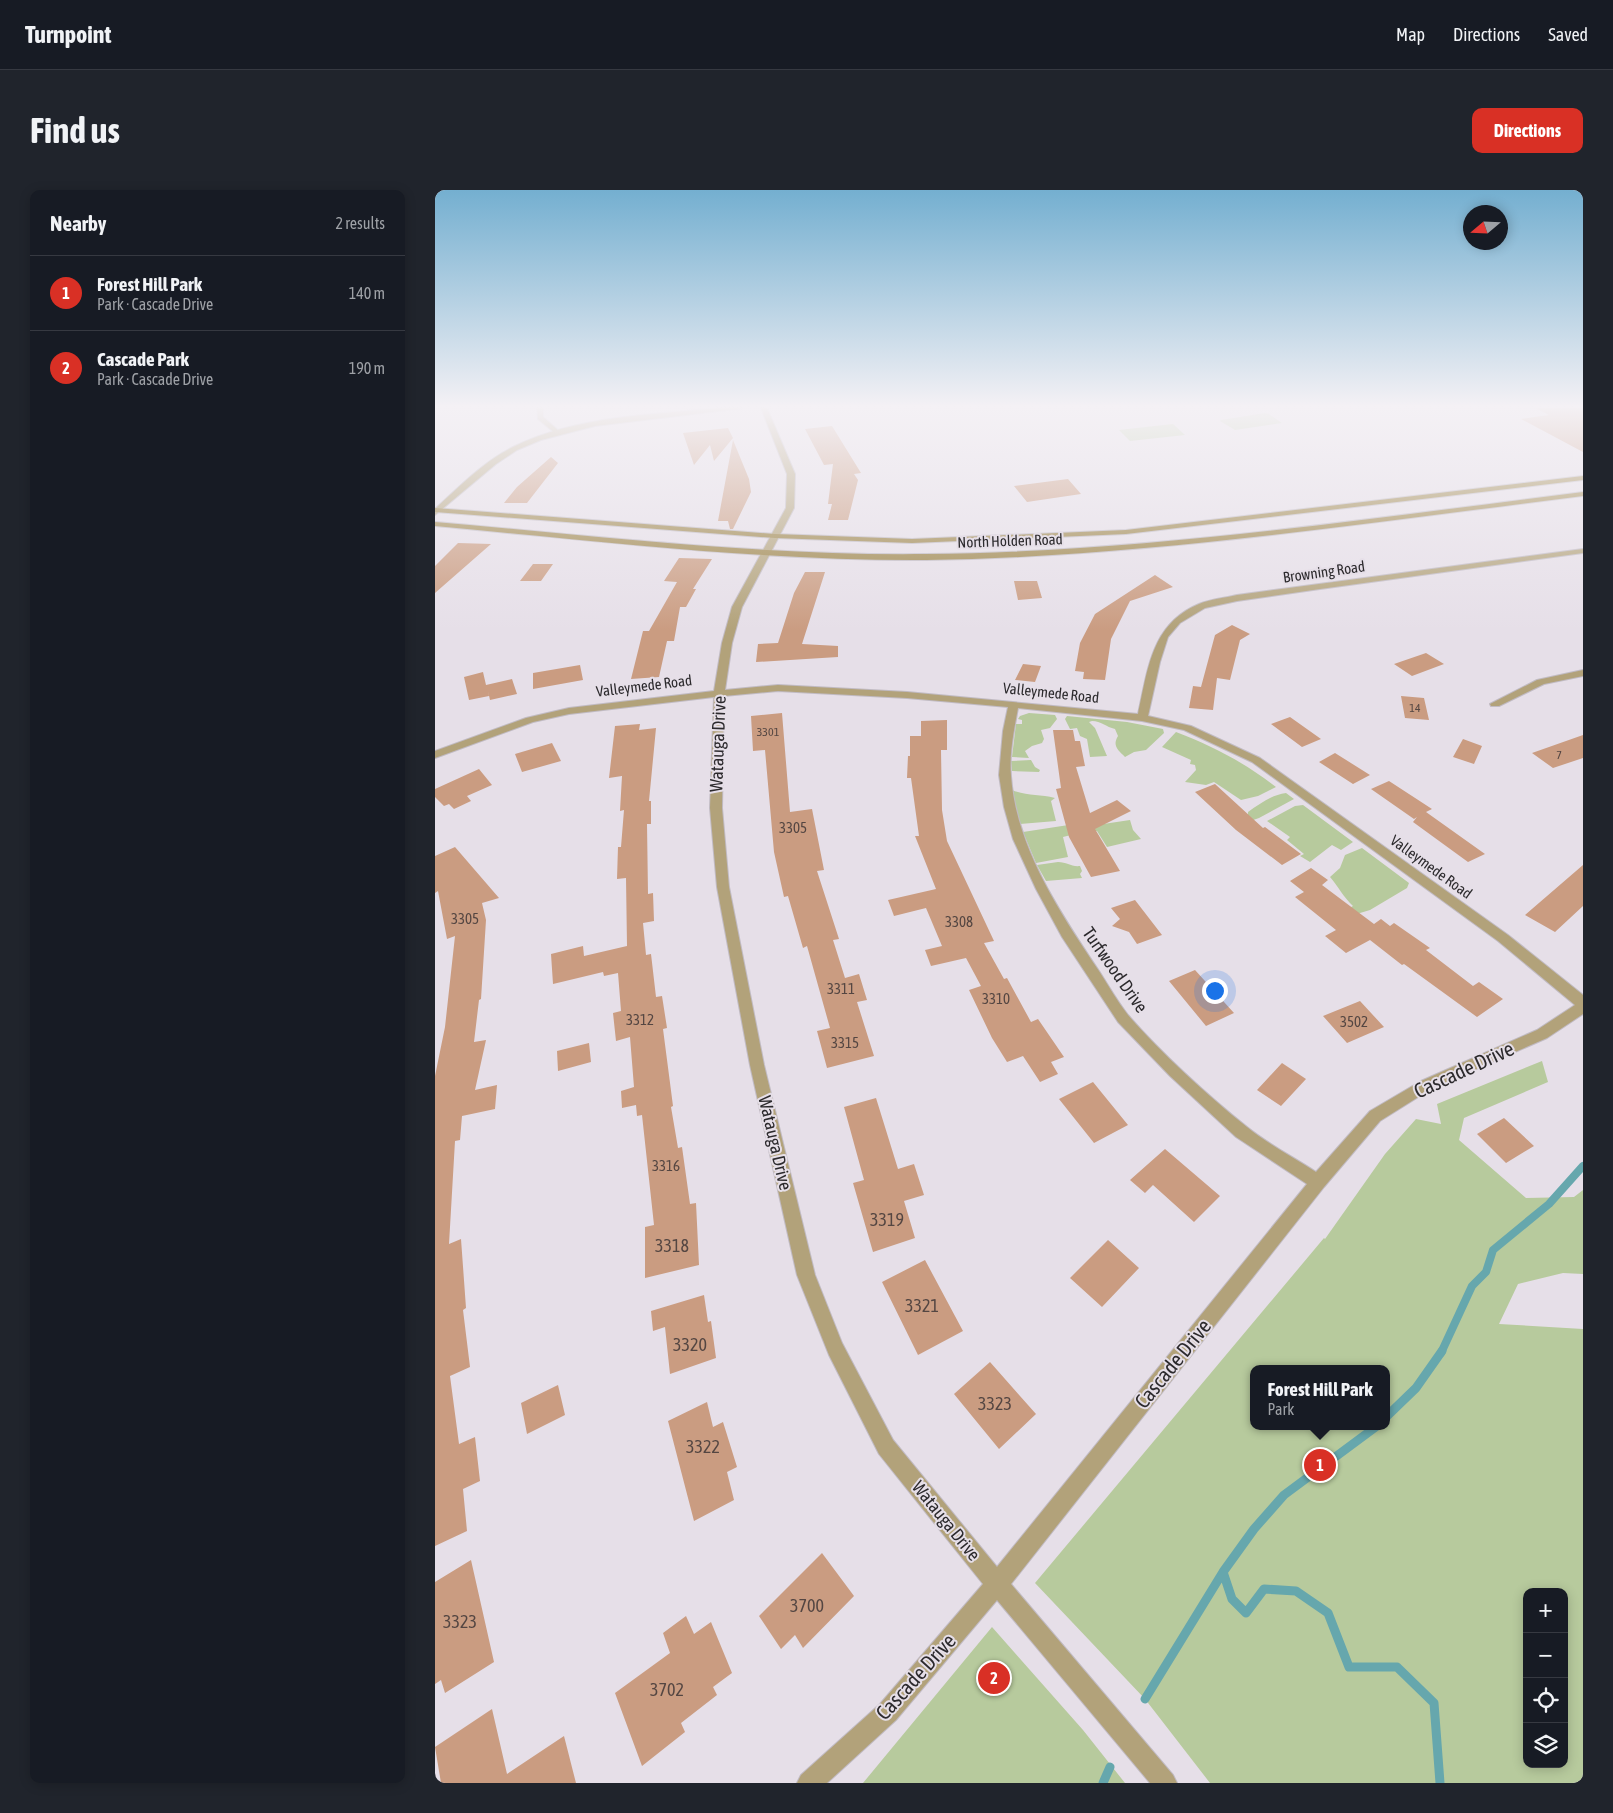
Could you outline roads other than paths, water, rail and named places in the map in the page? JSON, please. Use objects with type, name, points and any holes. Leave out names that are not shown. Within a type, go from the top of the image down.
[{"type":"main road","name":"North Holden Road","points":[[436,511],[775,536],[912,541],[1126,532],[1546,482]]},
{"type":"main road","name":"North Holden Road","points":[[435,524],[807,555],[925,557],[1049,554],[1127,548],[1583,494]]},
{"type":"street","points":[[436,511],[470,482]]},
{"type":"street","name":"Watauga Drive","points":[[791,482],[790,508],[737,607],[727,643],[719,692],[716,808],[723,887],[757,1065],[805,1275],[835,1349],[886,1447],[997,1584],[1165,1783]]},
{"type":"street","name":"Browning Road","points":[[1143,718],[1155,662],[1164,636],[1177,621],[1202,606],[1237,598],[1320,586],[1583,551]]},
{"type":"street","points":[[1495,704],[1541,682],[1583,673]]},
{"type":"street","name":"Valleymede Road","points":[[435,755],[530,720],[569,711],[719,692],[778,688],[842,690],[1014,704],[1143,718],[1187,728],[1256,760],[1503,938],[1583,1005]]},
{"type":"street","name":"Turfwood Drive","points":[[1014,704],[1008,731],[1005,776],[1010,807],[1019,839],[1067,934],[1123,1018],[1175,1072],[1242,1132],[1318,1182]]},
{"type":"street","name":"Cascade Drive","points":[[809,1783],[888,1712],[997,1584],[1318,1182],[1375,1116],[1426,1085],[1542,1034],[1573,1015],[1583,1005]]},
{"type":"waterway","points":[[1442,1351],[1472,1286],[1486,1272],[1493,1250],[1549,1204],[1583,1166]]},
{"type":"waterway","points":[[1390,1413],[1416,1388],[1442,1351]]},
{"type":"waterway","points":[[1223,1572],[1254,1529],[1284,1495],[1372,1430]]},
{"type":"waterway","points":[[1145,1699],[1223,1572]]},
{"type":"waterway","points":[[1223,1572],[1232,1599],[1246,1613],[1264,1589],[1296,1591],[1328,1613],[1349,1667],[1397,1667],[1434,1703],[1440,1783]]},
{"type":"waterway","points":[[1103,1783],[1110,1767]]},
{"type":"place","name":"Forest Hill Park","points":[[1320,1465]]},
{"type":"place","name":"Cascade Park","points":[[994,1678]]}]
